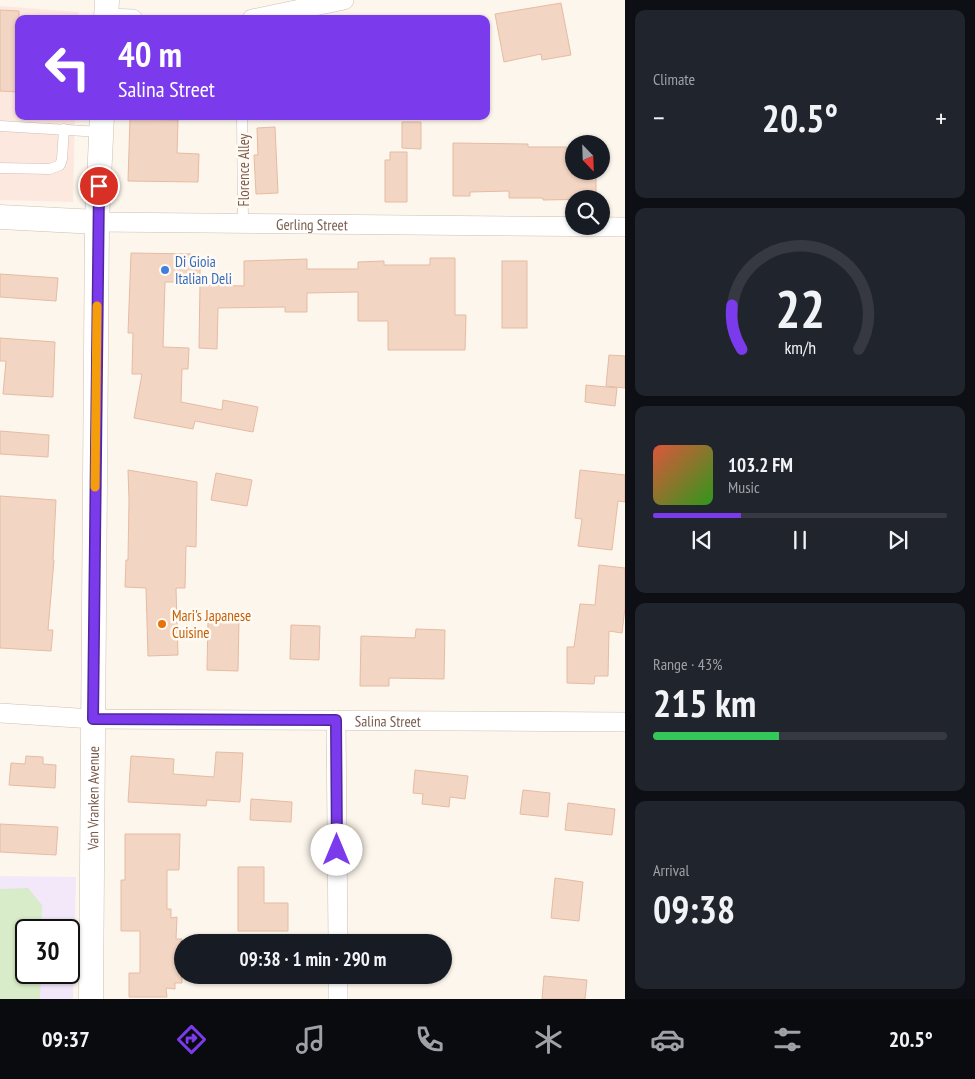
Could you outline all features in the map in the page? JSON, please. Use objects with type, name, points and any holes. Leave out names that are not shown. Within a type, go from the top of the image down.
[{"type":"street","points":[[106,15],[107,0]]},
{"type":"street","points":[[271,15],[344,0]]},
{"type":"street","name":"Van Vranken Avenue","points":[[91,999],[97,222],[102,124]]},
{"type":"street","name":"Gerling Street","points":[[0,217],[97,222],[625,227]]},
{"type":"street","name":"Salina Street","points":[[0,713],[93,719],[625,722]]},
{"type":"street","points":[[336,720],[338,934]]},
{"type":"street","points":[[338,984],[338,999]]},
{"type":"lane","name":"Florence Alley","points":[[242,120],[243,224]]},
{"type":"lane","points":[[0,126],[64,129],[102,124]]},
{"type":"lane","points":[[0,168],[50,169],[60,164],[62,160],[64,129]]},
{"type":"shaded area","points":[[0,6],[79,12],[79,15],[15,15],[15,120],[75,120],[73,202],[0,200]]},
{"type":"shaded area","points":[[0,876],[76,877],[75,919],[15,919],[15,984],[73,984],[73,999],[0,999]]},
{"type":"green space","points":[[28,888],[42,905],[41,919],[15,919],[15,984],[41,984],[40,999],[0,999],[0,889]]},
{"type":"building","points":[[561,3],[571,55],[542,60],[541,54],[504,62],[495,14]]},
{"type":"building","points":[[0,10],[19,11],[19,15],[15,15],[15,92],[0,91]]},
{"type":"building","points":[[130,120],[178,120],[177,153],[199,154],[198,182],[128,181]]},
{"type":"building","points":[[402,122],[421,122],[421,149],[402,148]]},
{"type":"building","points":[[275,127],[278,193],[256,194],[254,155],[258,155],[257,128]]},
{"type":"building","points":[[453,143],[528,144],[528,147],[565,147],[565,180],[596,180],[596,190],[565,190],[565,200],[509,198],[509,191],[470,192],[470,196],[453,196]]},
{"type":"building","points":[[390,152],[407,152],[407,202],[385,202],[385,160],[390,160]]},
{"type":"building","points":[[131,253],[191,254],[190,259],[200,260],[200,282],[165,282],[163,347],[189,348],[188,369],[182,369],[181,402],[222,410],[223,400],[258,407],[253,432],[195,421],[193,429],[134,418],[142,374],[132,374],[133,333],[128,333]]},
{"type":"building","points":[[430,258],[455,258],[455,315],[466,315],[465,350],[388,350],[388,321],[358,321],[358,292],[307,293],[307,312],[285,312],[285,307],[218,308],[217,349],[199,348],[200,285],[244,286],[244,261],[307,259],[307,269],[358,269],[358,262],[384,261],[384,265],[430,265]]},
{"type":"building","points":[[502,261],[527,261],[527,328],[502,328]]},
{"type":"building","points":[[0,274],[58,278],[56,301],[0,297]]},
{"type":"building","points":[[0,338],[55,342],[53,397],[3,394],[6,361],[0,361]]},
{"type":"building","points":[[609,355],[625,356],[625,388],[606,386]]},
{"type":"building","points":[[586,385],[617,388],[615,406],[585,402]]},
{"type":"building","points":[[0,431],[49,435],[48,457],[0,454]]},
{"type":"building","points":[[128,470],[197,482],[196,547],[186,546],[185,588],[176,588],[178,655],[148,656],[146,588],[125,587],[126,560],[128,560]]},
{"type":"building","points":[[580,470],[625,475],[625,502],[618,501],[612,550],[578,546],[582,519],[575,518]]},
{"type":"building","points":[[216,473],[252,480],[247,506],[211,500]]},
{"type":"building","points":[[0,496],[56,500],[54,560],[48,630],[53,630],[51,651],[0,648]]},
{"type":"building","points":[[599,565],[625,568],[625,608],[622,633],[609,631],[608,676],[595,676],[594,684],[567,683],[567,647],[574,647],[580,604],[595,605]]},
{"type":"building","points":[[208,619],[239,619],[238,671],[207,670]]},
{"type":"building","points":[[291,625],[320,626],[319,660],[290,659]]},
{"type":"building","points":[[416,629],[445,630],[444,679],[389,678],[389,686],[360,686],[361,636],[415,638]]},
{"type":"building","points":[[216,752],[243,753],[240,802],[207,800],[206,806],[128,802],[131,756],[174,759],[173,774],[214,777]]},
{"type":"building","points":[[26,756],[43,757],[43,764],[56,765],[55,788],[9,785],[11,763],[25,764]]},
{"type":"building","points":[[415,770],[468,776],[465,799],[450,797],[449,807],[422,804],[423,794],[413,793]]},
{"type":"building","points":[[523,790],[550,793],[548,817],[520,814]]},
{"type":"building","points":[[251,799],[292,802],[291,822],[250,820]]},
{"type":"building","points":[[568,803],[615,809],[612,835],[565,830]]},
{"type":"building","points":[[0,824],[58,827],[56,855],[0,852]]},
{"type":"building","points":[[125,834],[180,834],[179,870],[167,870],[167,909],[171,909],[171,918],[177,917],[176,934],[174,934],[175,989],[166,988],[167,997],[129,997],[129,973],[140,973],[140,931],[121,931],[121,880],[125,880]]},
{"type":"building","points":[[238,867],[264,867],[264,903],[288,903],[288,931],[238,931]]},
{"type":"building","points":[[555,878],[583,882],[579,921],[551,918]]},
{"type":"building","points":[[544,976],[587,980],[585,999],[542,999]]},
{"type":"slow traffic","points":[[95,487],[97,306]]},
{"type":"place","name":"Di Gioia Italian Deli","points":[[165,270]]},
{"type":"place","name":"Mari's Japanese Cuisine","points":[[162,624]]},
{"type":"route","points":[[99,186],[97,222],[93,719],[336,720],[337,850]]}]
